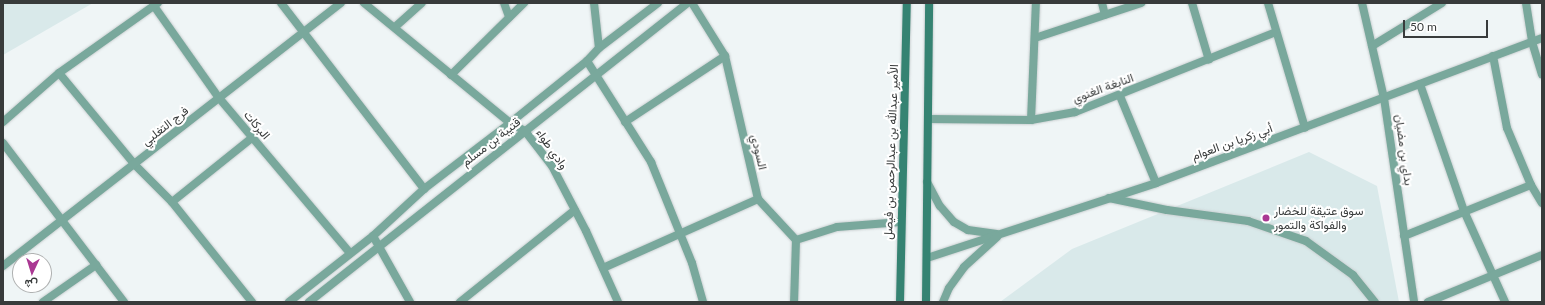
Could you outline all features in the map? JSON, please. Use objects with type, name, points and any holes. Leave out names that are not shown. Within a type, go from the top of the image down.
[{"type":"main road","name":"الأمير عبدالله بن عبدالرحمن بن فيصل","points":[[900,302],[900,222],[907,3]]},
{"type":"main road","points":[[926,302],[929,3]]},
{"type":"street","points":[[281,3],[424,189]]},
{"type":"street","name":"فرج التغلبي","points":[[3,266],[135,165],[341,3]]},
{"type":"street","name":"وادي طواء","points":[[364,3],[395,26],[510,123],[525,131],[552,166],[575,210],[618,302]]},
{"type":"street","points":[[395,26],[422,3]]},
{"type":"street","points":[[504,3],[509,17]]},
{"type":"street","points":[[452,75],[524,3]]},
{"type":"street","points":[[594,3],[599,48]]},
{"type":"street","name":"قتيبة بن مسلم","points":[[289,302],[373,236],[424,189],[510,123],[587,61],[599,48],[658,3]]},
{"type":"street","name":"قتيبة بن مسلم","points":[[309,302],[379,245],[688,3]]},
{"type":"street","name":"السودي","points":[[692,3],[725,56],[758,199],[796,240]]},
{"type":"street","points":[[1032,120],[1036,3]]},
{"type":"street","points":[[1102,3],[1105,15]]},
{"type":"street","points":[[1035,38],[1141,3]]},
{"type":"street","points":[[1192,3],[1209,60]]},
{"type":"street","points":[[1268,3],[1305,128]]},
{"type":"street","name":"بداي بن مضيان","points":[[1362,3],[1384,98],[1414,302]]},
{"type":"street","points":[[1372,46],[1442,3]]},
{"type":"street","points":[[1526,3],[1532,42],[1542,74]]},
{"type":"street","points":[[3,122],[59,73],[156,5]]},
{"type":"street","name":"البركات","points":[[156,5],[219,98],[350,253]]},
{"type":"street","name":"النابغة الغنوي","points":[[928,119],[1032,120],[1075,112],[1120,96],[1276,32]]},
{"type":"street","name":"أبي زكريا بن العوام","points":[[927,258],[1156,183],[1542,38]]},
{"type":"street","points":[[625,122],[725,56]]},
{"type":"street","points":[[1493,56],[1507,128],[1530,185],[1542,203]]},
{"type":"street","points":[[587,61],[595,77],[651,162],[681,235],[704,302]]},
{"type":"street","points":[[59,73],[135,165],[172,202],[252,302]]},
{"type":"street","points":[[1420,84],[1464,211],[1505,302]]},
{"type":"street","points":[[1120,96],[1156,183]]},
{"type":"street","points":[[172,202],[252,138]]},
{"type":"street","points":[[3,143],[124,302]]},
{"type":"street","points":[[927,182],[940,206],[954,222],[968,230],[1000,234]]},
{"type":"street","points":[[1404,236],[1530,185]]},
{"type":"street","points":[[1109,198],[1167,210],[1248,221],[1306,241],[1352,275],[1375,302]]},
{"type":"street","points":[[603,268],[681,235],[758,199]]},
{"type":"street","points":[[460,302],[575,210]]},
{"type":"street","points":[[794,302],[796,240],[837,227],[900,222]]},
{"type":"street","points":[[944,302],[949,288],[964,266],[1000,234]]},
{"type":"street","points":[[373,236],[410,302]]},
{"type":"street","points":[[1428,302],[1542,255]]},
{"type":"street","points":[[43,302],[96,264]]},
{"type":"shaded area","points":[[3,3],[93,3],[3,55]]},
{"type":"shaded area","name":"سوق عتيقة للخضار والفواكة والتمور","points":[[1309,152],[1377,186],[1399,302],[1000,302],[1072,249]]},
{"type":"place","name":"سوق عتيقة للخضار والفواكة والتمور","points":[[1266,218]]}]
